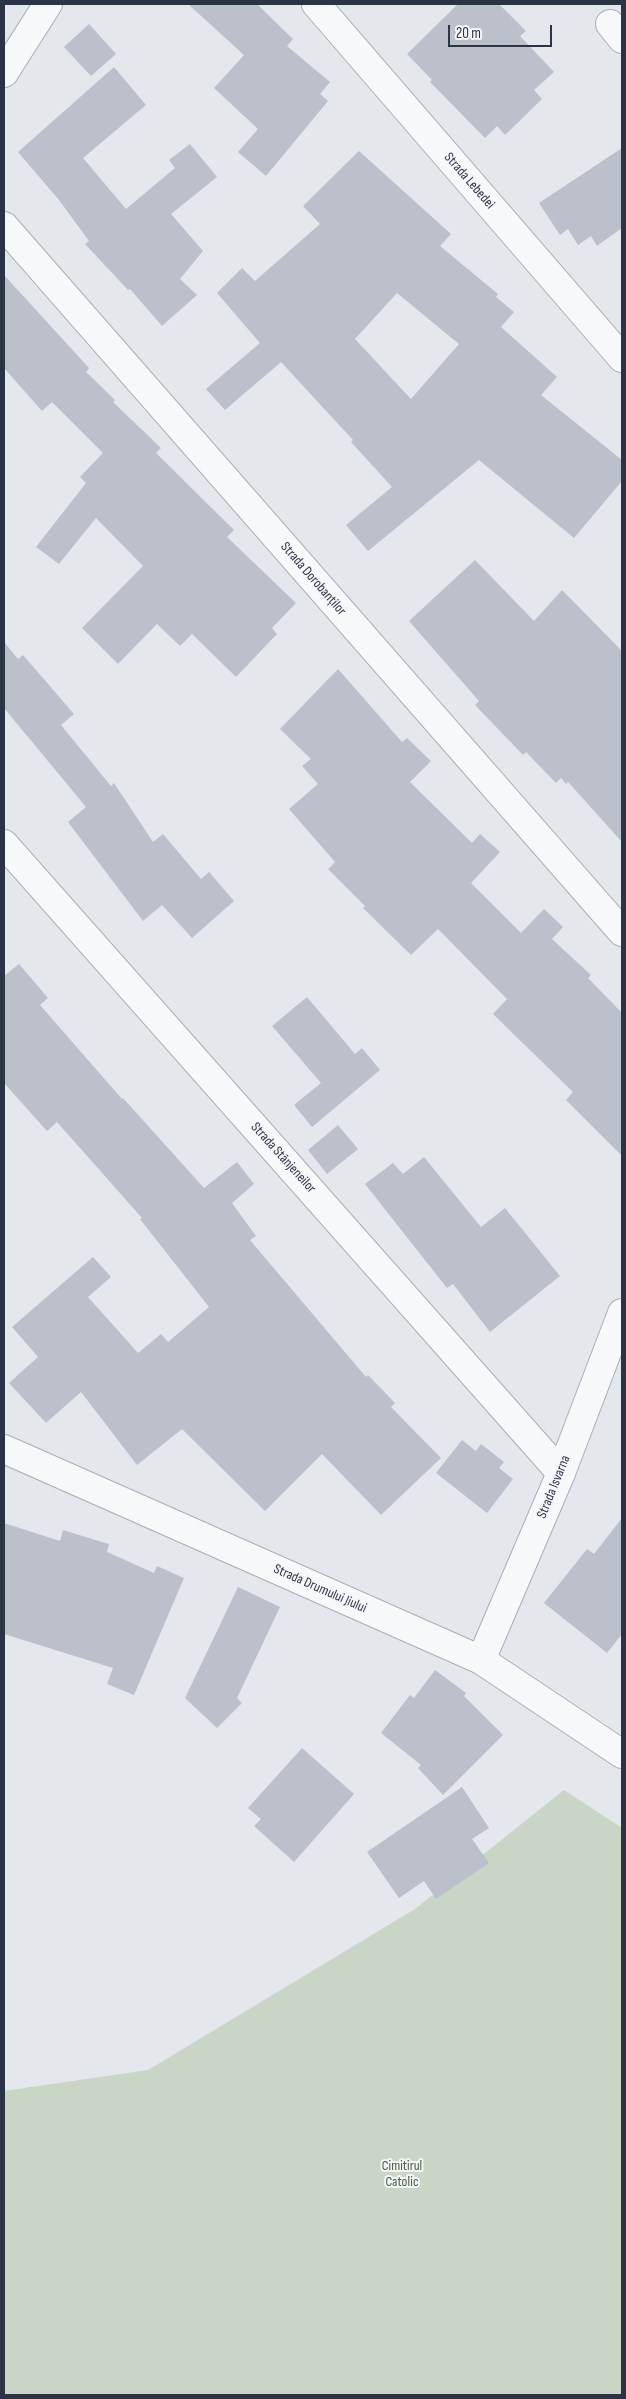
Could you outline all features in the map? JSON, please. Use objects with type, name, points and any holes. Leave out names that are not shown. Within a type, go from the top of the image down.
[{"type":"street","points":[[4,73],[48,4]]},
{"type":"street","name":"Strada Lebedei","points":[[316,4],[622,358]]},
{"type":"street","name":"Strada Dorobanților","points":[[4,226],[622,932]]},
{"type":"street","name":"Strada Stânjeneilor","points":[[4,844],[561,1473]]},
{"type":"street","name":"Strada Isvarna","points":[[481,1660],[561,1473],[622,1313]]},
{"type":"street","name":"Strada Drumului Jiului","points":[[4,1449],[481,1660],[622,1754]]},
{"type":"green space","name":"Cimitirul Catolic","points":[[564,1790],[622,1828],[622,2395],[4,2395],[4,2091],[148,2070],[415,1909]]},
{"type":"building","points":[[188,4],[257,4],[293,39],[287,46],[330,82],[320,94],[328,101],[266,176],[238,152],[258,129],[214,88],[244,55]]},
{"type":"building","points":[[458,4],[499,4],[526,31],[520,36],[554,72],[534,90],[542,99],[505,135],[497,126],[485,138],[430,82],[432,80],[407,54]]},
{"type":"building","points":[[89,24],[116,54],[91,76],[64,47]]},
{"type":"building","points":[[114,67],[146,105],[83,158],[126,209],[175,168],[169,160],[190,144],[217,177],[171,214],[203,251],[180,279],[197,295],[162,326],[130,289],[128,290],[85,244],[89,241],[59,200],[18,152]]},
{"type":"building","points":[[622,148],[622,228],[597,246],[591,236],[578,245],[568,229],[560,235],[539,203]]},
{"type":"building","points":[[359,151],[451,234],[440,246],[498,294],[496,297],[514,312],[501,327],[557,377],[541,395],[622,460],[622,481],[574,538],[479,460],[368,551],[346,525],[392,487],[351,442],[353,440],[281,362],[225,410],[206,389],[260,343],[217,293],[242,268],[255,281],[320,224],[303,206]],"holes":[[[397,293],[459,344],[411,399],[355,339]]]},
{"type":"building","points":[[4,275],[89,368],[86,372],[115,400],[113,402],[161,448],[156,453],[234,530],[227,537],[296,603],[272,628],[277,634],[236,677],[192,634],[180,646],[157,624],[118,664],[82,628],[143,566],[96,518],[59,564],[36,547],[86,483],[80,477],[103,453],[52,402],[42,411],[4,368]]},
{"type":"building","points":[[475,560],[534,621],[562,590],[622,651],[622,842],[568,782],[566,784],[561,778],[556,783],[526,752],[523,755],[475,705],[479,701],[409,621]]},
{"type":"building","points":[[4,642],[18,659],[23,655],[74,714],[61,725],[111,786],[114,783],[153,842],[163,834],[201,879],[209,872],[234,901],[192,938],[162,905],[143,921],[68,822],[86,807],[4,708]]},
{"type":"building","points":[[338,669],[402,742],[407,738],[431,761],[410,782],[472,843],[480,834],[500,852],[471,883],[521,933],[544,909],[563,927],[552,939],[591,975],[588,978],[622,1013],[622,1156],[566,1100],[573,1092],[493,1014],[507,999],[438,929],[411,955],[363,908],[365,906],[328,869],[335,862],[289,809],[318,784],[302,766],[311,759],[280,729]]},
{"type":"building","points":[[19,964],[48,998],[40,1005],[122,1099],[204,1188],[237,1162],[254,1184],[232,1203],[256,1236],[250,1240],[366,1377],[368,1375],[395,1403],[391,1407],[441,1458],[381,1515],[322,1454],[265,1511],[182,1429],[137,1465],[81,1392],[46,1423],[9,1383],[38,1357],[12,1327],[93,1257],[111,1277],[88,1297],[138,1353],[161,1334],[168,1342],[209,1307],[140,1219],[142,1218],[57,1122],[47,1131],[4,1083],[4,976]]},
{"type":"building","points":[[307,997],[355,1054],[362,1048],[380,1070],[312,1127],[294,1105],[321,1083],[272,1026]]},
{"type":"building","points":[[338,1125],[358,1149],[327,1174],[308,1150]]},
{"type":"building","points":[[424,1157],[481,1227],[505,1208],[560,1276],[490,1332],[453,1284],[447,1288],[365,1184],[393,1163],[403,1174]]},
{"type":"building","points":[[462,1440],[476,1451],[481,1444],[504,1462],[499,1468],[513,1479],[487,1513],[436,1473]]},
{"type":"building","points":[[622,1518],[622,1634],[607,1653],[544,1603],[587,1549],[594,1554]]},
{"type":"building","points":[[4,1523],[60,1541],[63,1530],[109,1544],[107,1552],[154,1573],[157,1566],[184,1578],[134,1695],[107,1684],[113,1668],[4,1634]]},
{"type":"building","points":[[238,1587],[280,1607],[237,1698],[242,1703],[217,1728],[185,1698]]},
{"type":"building","points":[[435,1670],[466,1693],[464,1696],[503,1735],[443,1795],[418,1768],[421,1765],[381,1733],[410,1695],[414,1698]]},
{"type":"building","points":[[302,1748],[354,1794],[294,1862],[254,1826],[261,1819],[248,1808]]},
{"type":"building","points":[[462,1787],[489,1828],[472,1839],[489,1863],[436,1899],[424,1881],[399,1898],[367,1852]]}]
